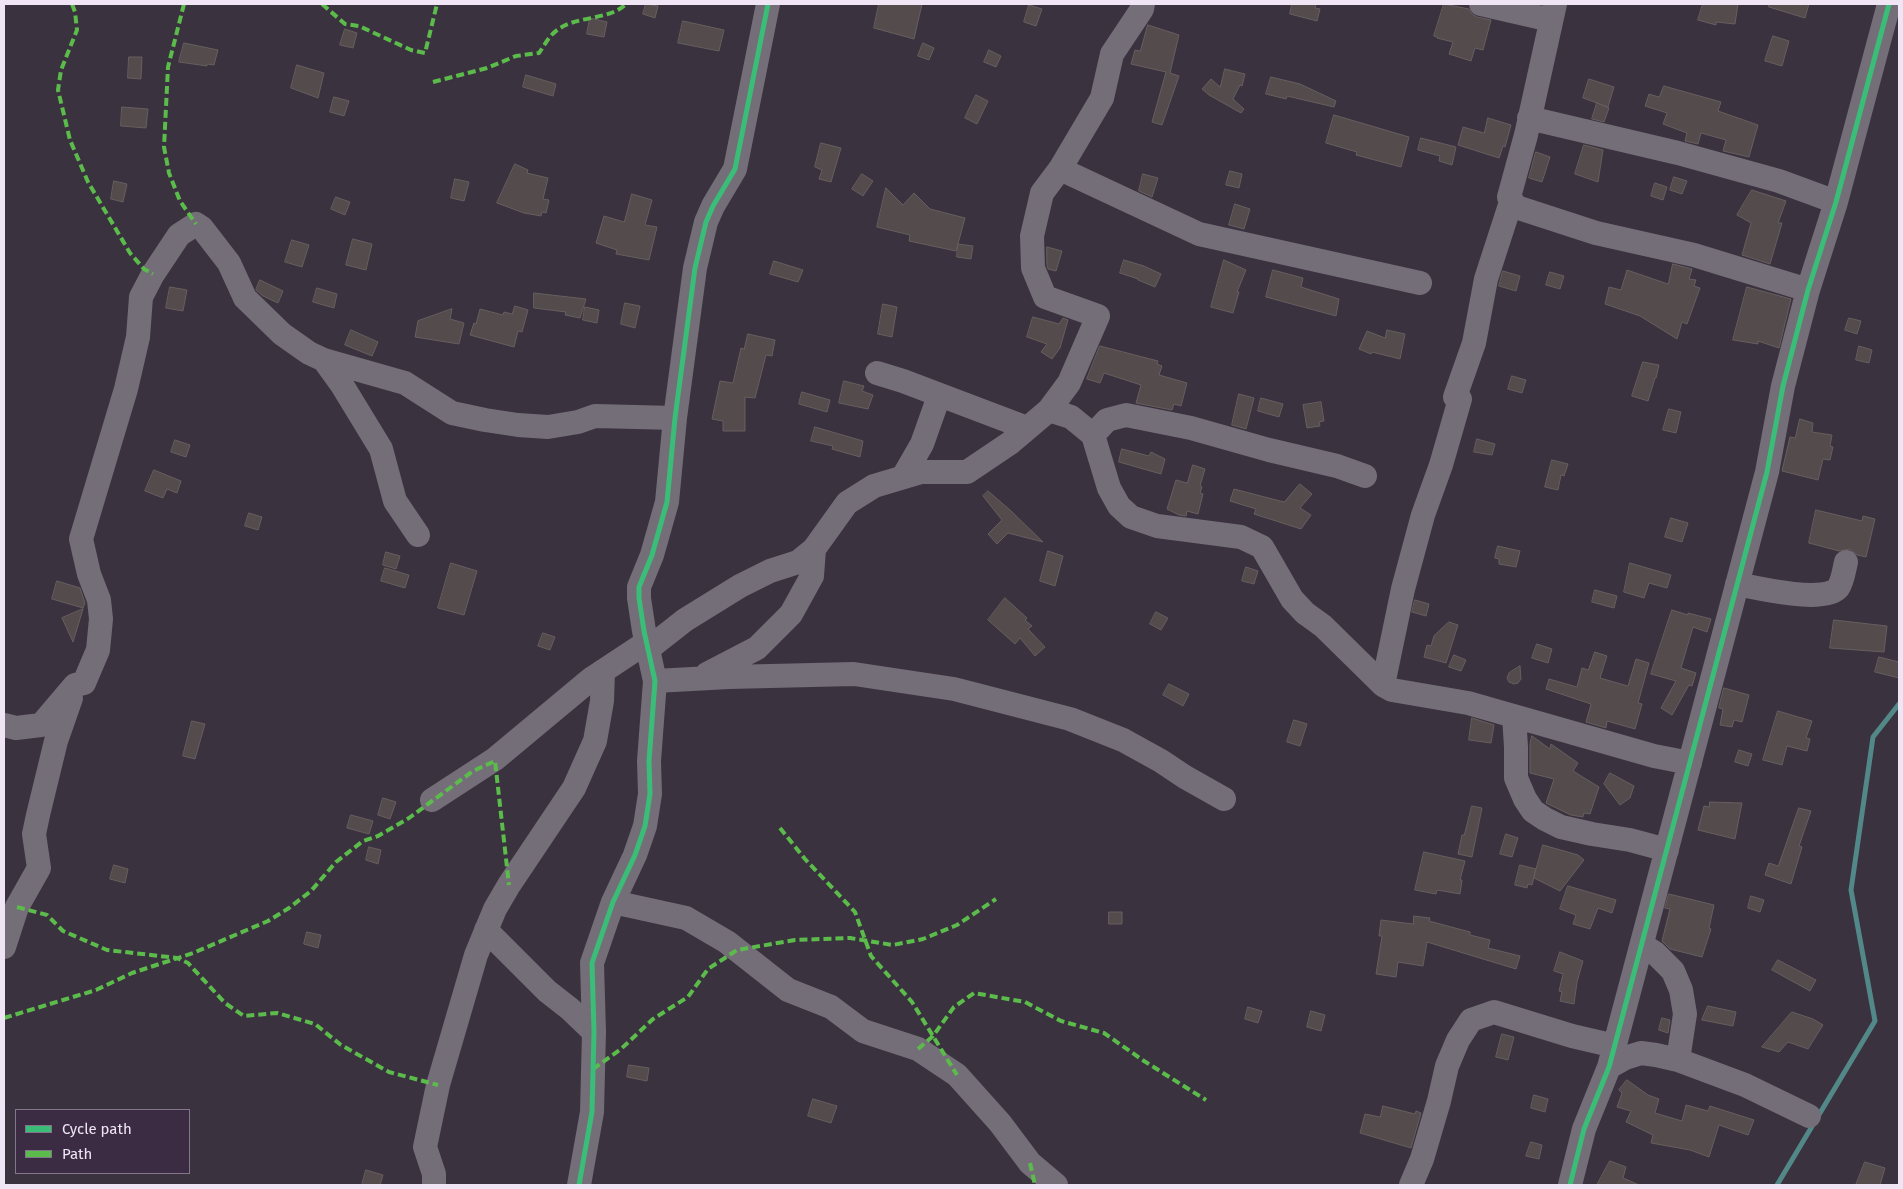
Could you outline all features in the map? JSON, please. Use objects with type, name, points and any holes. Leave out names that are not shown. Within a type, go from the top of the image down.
[{"type":"street","points":[[578,1185],[592,1112],[594,1032],[592,963],[613,902],[635,855],[645,826],[650,794],[649,761],[655,682],[639,598],[639,587],[652,555],[667,502],[675,418],[695,268],[706,222],[713,206],[735,169],[768,4]]},
{"type":"street","points":[[432,800],[494,759],[603,671],[648,645],[740,586],[770,571],[798,562],[814,549],[847,502],[874,486],[921,472],[967,472],[1010,443],[1049,410],[1069,383],[1098,316],[1045,297],[1033,268],[1032,236],[1042,193],[1060,169],[1102,98],[1112,54],[1142,9],[1143,4]]},
{"type":"street","points":[[1481,4],[1553,12],[1509,197],[1516,207],[1596,233],[1694,256],[1808,290]]},
{"type":"street","points":[[1570,1185],[1584,1129],[1612,1057],[1767,472],[1783,386],[1808,290],[1836,202],[1889,4]]},
{"type":"street","points":[[1529,118],[1696,158],[1779,181],[1836,202]]},
{"type":"street","points":[[1060,169],[1199,234],[1420,283]]},
{"type":"street","points":[[1383,685],[1408,570],[1474,343],[1486,279],[1511,202]]},
{"type":"street","points":[[4,725],[16,728],[41,725],[74,685],[84,682],[98,650],[101,619],[99,600],[89,574],[81,539],[126,389],[138,337],[141,297],[153,274],[179,235],[196,224],[202,228],[229,263],[245,298],[282,334],[308,353],[324,360],[405,383],[452,413],[518,426],[548,427],[578,422],[595,416],[675,418]]},
{"type":"street","points":[[324,360],[342,385],[381,449],[395,501],[418,535]]},
{"type":"street","points":[[877,373],[904,381],[1027,428]]},
{"type":"street","points":[[903,477],[922,444],[940,396]]},
{"type":"street","points":[[1049,410],[1071,417],[1093,435],[1109,488],[1119,506],[1132,517],[1158,526],[1241,537],[1262,547],[1292,599],[1305,613],[1323,626],[1383,685],[1392,690],[1468,703],[1654,756],[1690,763]]},
{"type":"street","points":[[1093,435],[1107,420],[1126,415],[1191,428],[1269,450],[1337,466],[1365,476]]},
{"type":"street","points":[[699,679],[757,648],[791,614],[812,576],[814,549]]},
{"type":"street","points":[[1737,584],[1784,592],[1815,595],[1829,594],[1837,588],[1846,562]]},
{"type":"street","points":[[434,1185],[434,1174],[425,1148],[438,1084],[470,972],[486,930],[509,885],[574,788],[595,741],[602,701],[603,671]]},
{"type":"street","points":[[655,682],[854,674],[954,688],[1070,719],[1123,740],[1224,799]]},
{"type":"street","points":[[4,947],[17,907],[39,868],[34,834],[56,741],[74,685]]},
{"type":"street","points":[[1514,716],[1516,778],[1525,799],[1533,811],[1561,827],[1630,840],[1667,850]]},
{"type":"street","points":[[613,902],[686,918],[727,942],[788,990],[831,1007],[864,1031],[918,1049],[957,1075],[1000,1123],[1030,1163],[1056,1185]]},
{"type":"street","points":[[486,930],[547,991],[570,1009],[594,1032]]},
{"type":"street","points":[[1642,945],[1655,953],[1673,971],[1681,990],[1685,1014],[1678,1060]]},
{"type":"street","points":[[1411,1185],[1422,1159],[1447,1066],[1458,1040],[1471,1020],[1494,1012],[1572,1036],[1612,1057],[1625,1058],[1641,1053],[1656,1054],[1678,1060],[1745,1085],[1808,1116]]},
{"type":"building","points":[[646,4],[658,6],[655,18],[643,14]]},
{"type":"building","points":[[879,4],[922,4],[914,39],[874,28]]},
{"type":"building","points":[[1292,4],[1316,4],[1315,8],[1320,9],[1317,21],[1290,14]]},
{"type":"building","points":[[1444,4],[1469,9],[1477,17],[1491,20],[1483,50],[1475,48],[1471,61],[1449,54],[1453,42],[1434,36]]},
{"type":"building","points":[[1703,4],[1738,4],[1735,24],[1716,22],[1716,25],[1698,20]]},
{"type":"building","points":[[1769,4],[1809,4],[1805,18],[1769,7]]},
{"type":"building","points":[[1029,5],[1042,9],[1036,26],[1024,22]]},
{"type":"building","points":[[590,18],[607,22],[604,37],[587,34]]},
{"type":"building","points":[[683,21],[724,30],[719,51],[678,43]]},
{"type":"building","points":[[1148,25],[1179,35],[1170,73],[1179,76],[1162,125],[1152,122],[1166,72],[1131,64],[1135,50],[1140,51]]},
{"type":"building","points":[[345,29],[357,33],[353,48],[340,45]]},
{"type":"building","points":[[1773,36],[1789,41],[1782,66],[1765,61]]},
{"type":"building","points":[[184,43],[218,50],[214,65],[207,64],[207,66],[179,62]]},
{"type":"building","points":[[923,43],[934,48],[929,60],[918,56]]},
{"type":"building","points":[[989,50],[1001,56],[996,67],[984,62]]},
{"type":"building","points":[[129,57],[142,57],[141,79],[128,78]]},
{"type":"building","points":[[297,65],[324,73],[318,98],[291,88]]},
{"type":"building","points":[[1225,69],[1245,74],[1242,86],[1240,85],[1233,99],[1244,109],[1241,113],[1202,89],[1211,79],[1220,87]]},
{"type":"building","points":[[526,75],[556,84],[553,96],[523,87]]},
{"type":"building","points":[[1271,77],[1300,84],[1336,101],[1334,107],[1287,96],[1286,99],[1266,94]]},
{"type":"building","points":[[1589,79],[1614,87],[1608,107],[1583,98]]},
{"type":"building","points":[[1664,86],[1721,102],[1718,111],[1758,125],[1749,157],[1723,151],[1726,140],[1701,133],[1698,144],[1685,141],[1687,133],[1663,124],[1667,113],[1645,106],[1649,94],[1659,97]]},
{"type":"building","points":[[976,95],[988,101],[977,124],[965,118]]},
{"type":"building","points":[[334,97],[349,101],[344,116],[330,112]]},
{"type":"building","points":[[1597,103],[1609,108],[1604,122],[1592,119]]},
{"type":"building","points":[[122,107],[148,109],[146,128],[121,126]]},
{"type":"building","points":[[1334,115],[1409,137],[1401,167],[1356,155],[1357,152],[1326,143]]},
{"type":"building","points":[[1488,118],[1511,125],[1505,147],[1503,146],[1499,158],[1458,145],[1463,127],[1484,133]]},
{"type":"building","points":[[1421,138],[1456,147],[1452,165],[1439,161],[1440,156],[1418,150]]},
{"type":"building","points":[[821,143],[841,148],[831,182],[819,179],[822,170],[815,167]]},
{"type":"building","points":[[1584,145],[1603,150],[1598,182],[1575,174]]},
{"type":"building","points":[[1536,152],[1550,157],[1542,182],[1529,178]]},
{"type":"building","points":[[515,164],[528,170],[527,173],[548,178],[543,199],[549,200],[546,213],[542,212],[541,216],[524,213],[497,203]]},
{"type":"building","points":[[1230,171],[1242,174],[1239,188],[1226,185]]},
{"type":"building","points":[[862,174],[873,181],[863,196],[852,189]]},
{"type":"building","points":[[1143,174],[1158,178],[1152,197],[1139,191]]},
{"type":"building","points":[[1674,177],[1687,181],[1682,194],[1670,190]]},
{"type":"building","points":[[455,179],[469,182],[464,201],[451,198]]},
{"type":"building","points":[[114,181],[127,184],[123,202],[111,199]]},
{"type":"building","points":[[1655,183],[1667,187],[1663,200],[1651,196]]},
{"type":"building","points":[[886,188],[903,205],[914,193],[930,209],[965,218],[956,251],[909,241],[910,235],[877,227]]},
{"type":"building","points":[[1752,190],[1786,201],[1778,223],[1782,223],[1770,264],[1742,255],[1751,223],[1737,215]]},
{"type":"building","points":[[632,194],[652,200],[645,225],[657,227],[649,260],[616,254],[617,250],[596,243],[604,216],[624,222]]},
{"type":"building","points":[[336,197],[350,202],[345,215],[331,209]]},
{"type":"building","points":[[1235,204],[1250,209],[1244,229],[1229,225]]},
{"type":"building","points":[[353,239],[372,244],[366,270],[346,265]]},
{"type":"building","points":[[292,240],[309,245],[302,267],[285,262]]},
{"type":"building","points":[[958,244],[973,246],[971,259],[957,257]]},
{"type":"building","points":[[1047,247],[1062,251],[1056,271],[1048,269]]},
{"type":"building","points":[[1124,260],[1161,274],[1155,287],[1120,273]]},
{"type":"building","points":[[1224,260],[1246,270],[1237,292],[1239,292],[1233,313],[1211,307]]},
{"type":"building","points":[[774,261],[803,270],[798,282],[770,274]]},
{"type":"building","points":[[1673,264],[1692,269],[1689,279],[1696,280],[1694,286],[1700,288],[1687,324],[1682,322],[1677,339],[1640,316],[1605,304],[1609,287],[1621,290],[1627,270],[1668,284]]},
{"type":"building","points":[[1273,270],[1303,278],[1301,287],[1339,299],[1336,316],[1266,297]]},
{"type":"building","points":[[1503,271],[1520,276],[1516,291],[1499,286]]},
{"type":"building","points":[[1550,272],[1564,276],[1560,289],[1546,285]]},
{"type":"building","points":[[260,280],[283,291],[278,303],[263,296],[256,290]]},
{"type":"building","points":[[170,287],[187,290],[183,311],[166,308]]},
{"type":"building","points":[[1747,287],[1791,299],[1779,348],[1758,341],[1758,344],[1733,340]]},
{"type":"building","points":[[317,288],[337,294],[334,308],[313,302]]},
{"type":"building","points":[[534,293],[586,299],[580,318],[565,315],[566,312],[534,308]]},
{"type":"building","points":[[625,303],[640,306],[635,328],[621,324]]},
{"type":"building","points":[[883,304],[897,307],[892,337],[878,334]]},
{"type":"building","points":[[515,306],[528,310],[522,332],[518,331],[514,347],[470,335],[474,323],[476,324],[480,309],[503,315],[504,312],[512,314]]},
{"type":"building","points":[[585,307],[599,310],[597,323],[583,320]]},
{"type":"building","points":[[452,309],[450,319],[464,323],[459,344],[415,337],[418,321]]},
{"type":"building","points":[[1033,317],[1059,324],[1063,318],[1068,320],[1060,348],[1052,359],[1041,352],[1047,344],[1027,337]]},
{"type":"building","points":[[1849,318],[1861,321],[1857,334],[1845,330]]},
{"type":"building","points":[[351,330],[378,342],[372,356],[345,345]]},
{"type":"building","points":[[1387,330],[1405,334],[1400,359],[1372,352],[1371,354],[1359,349],[1367,331],[1385,338]]},
{"type":"building","points":[[748,334],[775,340],[772,356],[766,355],[755,398],[745,397],[745,431],[723,431],[723,421],[712,419],[720,381],[733,383],[741,348],[744,349]]},
{"type":"building","points":[[1100,346],[1158,361],[1157,364],[1162,366],[1159,375],[1187,383],[1181,406],[1174,404],[1172,410],[1136,403],[1141,385],[1104,373],[1100,383],[1087,379]]},
{"type":"building","points":[[1859,346],[1872,350],[1869,363],[1856,360]]},
{"type":"building","points":[[1643,362],[1659,365],[1648,401],[1632,396]]},
{"type":"building","points":[[1512,376],[1526,380],[1522,393],[1508,389]]},
{"type":"building","points":[[844,381],[864,386],[862,391],[873,395],[868,409],[839,403]]},
{"type":"building","points":[[802,392],[830,400],[827,412],[799,404]]},
{"type":"building","points":[[1239,394],[1254,398],[1246,429],[1232,425]]},
{"type":"building","points":[[1261,398],[1283,404],[1279,417],[1258,411]]},
{"type":"building","points":[[1321,402],[1324,421],[1319,422],[1320,426],[1307,428],[1303,405]]},
{"type":"building","points":[[1669,409],[1681,412],[1676,433],[1663,430]]},
{"type":"building","points":[[1800,419],[1813,423],[1812,432],[1832,435],[1830,446],[1833,447],[1830,460],[1823,459],[1818,480],[1782,471],[1790,437],[1795,438]]},
{"type":"building","points":[[815,427],[863,441],[860,457],[832,449],[833,446],[811,441]]},
{"type":"building","points":[[1477,439],[1495,444],[1492,455],[1474,452]]},
{"type":"building","points":[[175,440],[190,445],[186,457],[171,452]]},
{"type":"building","points":[[1122,449],[1149,456],[1151,452],[1165,459],[1161,474],[1119,462]]},
{"type":"building","points":[[1552,460],[1568,464],[1564,476],[1561,475],[1558,490],[1545,487]]},
{"type":"building","points":[[1193,465],[1205,469],[1200,486],[1202,487],[1200,493],[1203,494],[1198,514],[1187,511],[1186,516],[1179,515],[1167,509],[1176,480],[1187,483]]},
{"type":"building","points":[[154,470],[181,481],[177,493],[167,489],[163,498],[145,491]]},
{"type":"building","points":[[1300,484],[1312,494],[1300,508],[1311,515],[1301,529],[1254,514],[1256,509],[1230,501],[1234,489],[1284,502]]},
{"type":"building","points":[[988,491],[1043,542],[1008,533],[997,544],[988,534],[1002,520],[983,496]]},
{"type":"building","points":[[1816,510],[1862,521],[1863,516],[1875,519],[1866,557],[1857,555],[1850,549],[1839,551],[1809,543]]},
{"type":"building","points":[[249,513],[262,517],[258,530],[245,526]]},
{"type":"building","points":[[1671,518],[1688,523],[1682,542],[1665,537]]},
{"type":"building","points":[[1498,546],[1520,551],[1516,567],[1499,564],[1499,559],[1495,558]]},
{"type":"building","points":[[1048,551],[1063,556],[1055,586],[1040,581]]},
{"type":"building","points":[[386,552],[400,556],[396,569],[383,565]]},
{"type":"building","points":[[451,563],[477,571],[464,615],[438,608]]},
{"type":"building","points":[[1630,563],[1671,575],[1667,588],[1649,583],[1644,598],[1624,592]]},
{"type":"building","points":[[1246,567],[1258,571],[1254,584],[1242,581]]},
{"type":"building","points":[[385,568],[409,575],[405,588],[381,581]]},
{"type":"building","points":[[57,581],[80,588],[85,603],[83,608],[52,599]]},
{"type":"building","points":[[1595,590],[1617,596],[1614,608],[1592,602]]},
{"type":"building","points":[[1005,598],[1027,618],[1025,620],[1032,626],[1028,629],[1045,647],[1035,656],[1020,638],[1015,644],[988,620]]},
{"type":"building","points":[[1415,600],[1429,604],[1426,616],[1412,612]]},
{"type":"building","points":[[83,609],[73,642],[62,618]]},
{"type":"building","points":[[1672,610],[1711,619],[1707,632],[1693,627],[1681,668],[1696,673],[1692,686],[1689,685],[1672,715],[1661,708],[1676,681],[1651,674]]},
{"type":"building","points":[[1156,612],[1168,618],[1161,630],[1150,624]]},
{"type":"building","points":[[1834,620],[1887,626],[1884,652],[1830,648]]},
{"type":"building","points":[[1449,622],[1458,625],[1446,663],[1424,657],[1427,645],[1431,646],[1434,636]]},
{"type":"building","points":[[543,633],[555,637],[550,650],[538,646]]},
{"type":"building","points":[[1537,644],[1552,649],[1548,663],[1532,658]]},
{"type":"building","points":[[1595,652],[1607,656],[1600,678],[1628,686],[1636,659],[1649,663],[1638,703],[1642,704],[1635,729],[1607,721],[1606,728],[1586,722],[1591,704],[1546,689],[1549,679],[1577,687],[1582,668],[1588,670]]},
{"type":"building","points":[[1454,655],[1466,660],[1461,671],[1449,667]]},
{"type":"building","points":[[1879,657],[1899,662],[1899,678],[1875,672]]},
{"type":"building","points":[[1520,666],[1521,679],[1518,683],[1514,684],[1509,682],[1507,678],[1509,673]]},
{"type":"building","points":[[1169,684],[1189,694],[1183,706],[1163,695]]},
{"type":"building","points":[[1724,688],[1749,695],[1742,722],[1734,720],[1732,727],[1720,725],[1723,709],[1719,708]]},
{"type":"building","points":[[1778,711],[1812,721],[1806,738],[1810,739],[1807,751],[1787,746],[1782,765],[1763,760]]},
{"type":"building","points":[[1472,718],[1494,725],[1491,743],[1469,740]]},
{"type":"building","points":[[1294,720],[1307,724],[1300,746],[1287,742]]},
{"type":"building","points":[[192,721],[205,724],[195,759],[183,756]]},
{"type":"building","points":[[1532,736],[1550,749],[1551,744],[1578,763],[1573,771],[1599,787],[1590,814],[1584,813],[1583,817],[1571,815],[1546,803],[1554,779],[1530,773],[1530,744]]},
{"type":"building","points":[[1739,750],[1752,754],[1748,766],[1735,762]]},
{"type":"building","points":[[1610,773],[1634,786],[1630,798],[1620,805],[1604,784]]},
{"type":"building","points":[[383,798],[396,802],[390,819],[378,815]]},
{"type":"building","points":[[1710,802],[1742,803],[1735,839],[1698,830],[1704,806],[1709,807]]},
{"type":"building","points":[[1472,806],[1482,808],[1472,857],[1458,854]]},
{"type":"building","points":[[1799,808],[1811,811],[1799,846],[1802,847],[1791,884],[1765,875],[1769,863],[1778,866]]},
{"type":"building","points":[[351,815],[373,821],[369,834],[347,828]]},
{"type":"building","points":[[1506,834],[1518,838],[1512,857],[1500,854]]},
{"type":"building","points":[[1543,845],[1578,855],[1584,860],[1560,891],[1534,878]]},
{"type":"building","points":[[369,847],[381,850],[378,864],[366,860]]},
{"type":"building","points":[[1424,852],[1465,861],[1460,880],[1462,880],[1460,894],[1437,890],[1436,894],[1415,890]]},
{"type":"building","points":[[114,865],[128,869],[125,883],[110,879]]},
{"type":"building","points":[[1520,865],[1536,869],[1532,885],[1528,884],[1527,888],[1515,885]]},
{"type":"building","points":[[1568,886],[1616,900],[1612,913],[1598,908],[1590,929],[1573,924],[1576,915],[1560,909]]},
{"type":"building","points":[[1669,894],[1714,905],[1709,928],[1711,929],[1702,957],[1670,949],[1662,941],[1670,909],[1665,908]]},
{"type":"building","points":[[1751,896],[1764,900],[1760,912],[1748,908]]},
{"type":"building","points":[[1109,912],[1122,912],[1122,924],[1109,924]]},
{"type":"building","points":[[1414,916],[1430,918],[1429,921],[1470,932],[1470,935],[1490,940],[1488,948],[1520,956],[1516,969],[1427,942],[1423,966],[1398,962],[1396,977],[1376,974],[1382,936],[1379,936],[1381,920],[1413,924]]},
{"type":"building","points":[[307,932],[321,935],[318,948],[304,944]]},
{"type":"building","points":[[1560,952],[1583,961],[1577,982],[1574,1004],[1560,1001],[1562,992],[1559,991],[1563,974],[1554,971]]},
{"type":"building","points":[[1778,960],[1816,980],[1810,991],[1772,970]]},
{"type":"building","points":[[1708,1006],[1736,1012],[1733,1026],[1702,1020]]},
{"type":"building","points":[[1248,1007],[1262,1011],[1258,1023],[1245,1019]]},
{"type":"building","points":[[1311,1011],[1325,1015],[1321,1031],[1307,1027]]},
{"type":"building","points":[[1792,1012],[1813,1019],[1823,1025],[1808,1049],[1788,1042],[1779,1052],[1762,1047]]},
{"type":"building","points":[[1662,1018],[1670,1020],[1668,1033],[1659,1030]]},
{"type":"building","points":[[1502,1034],[1514,1037],[1508,1060],[1496,1057]]},
{"type":"building","points":[[629,1065],[649,1068],[647,1081],[627,1077]]},
{"type":"building","points":[[1627,1080],[1648,1095],[1659,1099],[1655,1113],[1682,1121],[1686,1105],[1708,1111],[1710,1106],[1754,1120],[1748,1135],[1719,1125],[1709,1157],[1690,1150],[1651,1143],[1653,1135],[1626,1122],[1631,1111],[1617,1107],[1622,1093],[1619,1090]]},
{"type":"building","points":[[1534,1095],[1548,1099],[1545,1112],[1531,1108]]},
{"type":"building","points":[[813,1099],[837,1106],[831,1123],[808,1116]]},
{"type":"building","points":[[1383,1106],[1415,1114],[1416,1111],[1421,1113],[1411,1148],[1360,1133],[1365,1114],[1380,1117]]},
{"type":"building","points":[[1531,1142],[1542,1145],[1539,1159],[1526,1156]]},
{"type":"building","points":[[1610,1161],[1626,1167],[1623,1178],[1639,1185],[1597,1185]]},
{"type":"building","points":[[1865,1162],[1885,1168],[1880,1185],[1856,1185]]},
{"type":"building","points":[[366,1170],[383,1175],[380,1185],[362,1185]]},
{"type":"waterway","points":[[1777,1185],[1875,1021],[1851,890],[1873,737],[1899,704]]},
{"type":"marked path","points":[[72,4],[77,30],[61,70],[58,90],[70,140],[88,182],[130,253],[144,269],[153,274]]},
{"type":"marked path","points":[[184,4],[168,67],[164,147],[169,173],[180,201],[196,224]]},
{"type":"marked path","points":[[322,4],[345,24],[359,26],[411,50],[425,53],[437,4]]},
{"type":"marked path","points":[[433,82],[487,68],[516,56],[539,53],[551,36],[564,26],[611,13],[626,4]]},
{"type":"marked path","points":[[4,1018],[96,990],[132,973],[193,953],[268,921],[311,891],[336,862],[363,841],[378,836],[409,818],[473,771],[495,761],[509,885]]},
{"type":"marked path","points":[[780,828],[805,859],[855,912],[871,956],[912,1002],[957,1075]]},
{"type":"marked path","points":[[593,1069],[621,1049],[653,1019],[688,997],[708,969],[737,950],[795,940],[850,938],[893,945],[923,939],[957,925],[996,899]]},
{"type":"marked path","points":[[17,907],[47,915],[63,931],[107,950],[177,958],[188,963],[225,1003],[244,1016],[277,1013],[315,1024],[341,1045],[389,1072],[438,1085]]},
{"type":"marked path","points":[[918,1049],[933,1036],[954,1007],[974,993],[1025,1002],[1061,1021],[1104,1033],[1206,1100]]},
{"type":"marked path","points":[[1030,1163],[1035,1185]]},
{"type":"cycle path","points":[[579,1185],[592,1112],[594,1032],[592,963],[613,902],[635,855],[645,826],[650,794],[649,761],[655,681],[644,631],[639,587],[652,555],[667,502],[675,418],[695,268],[706,222],[713,206],[735,169],[768,4]]},
{"type":"cycle path","points":[[1570,1185],[1584,1129],[1609,1067],[1767,472],[1783,386],[1808,290],[1836,202],[1889,4]]}]
